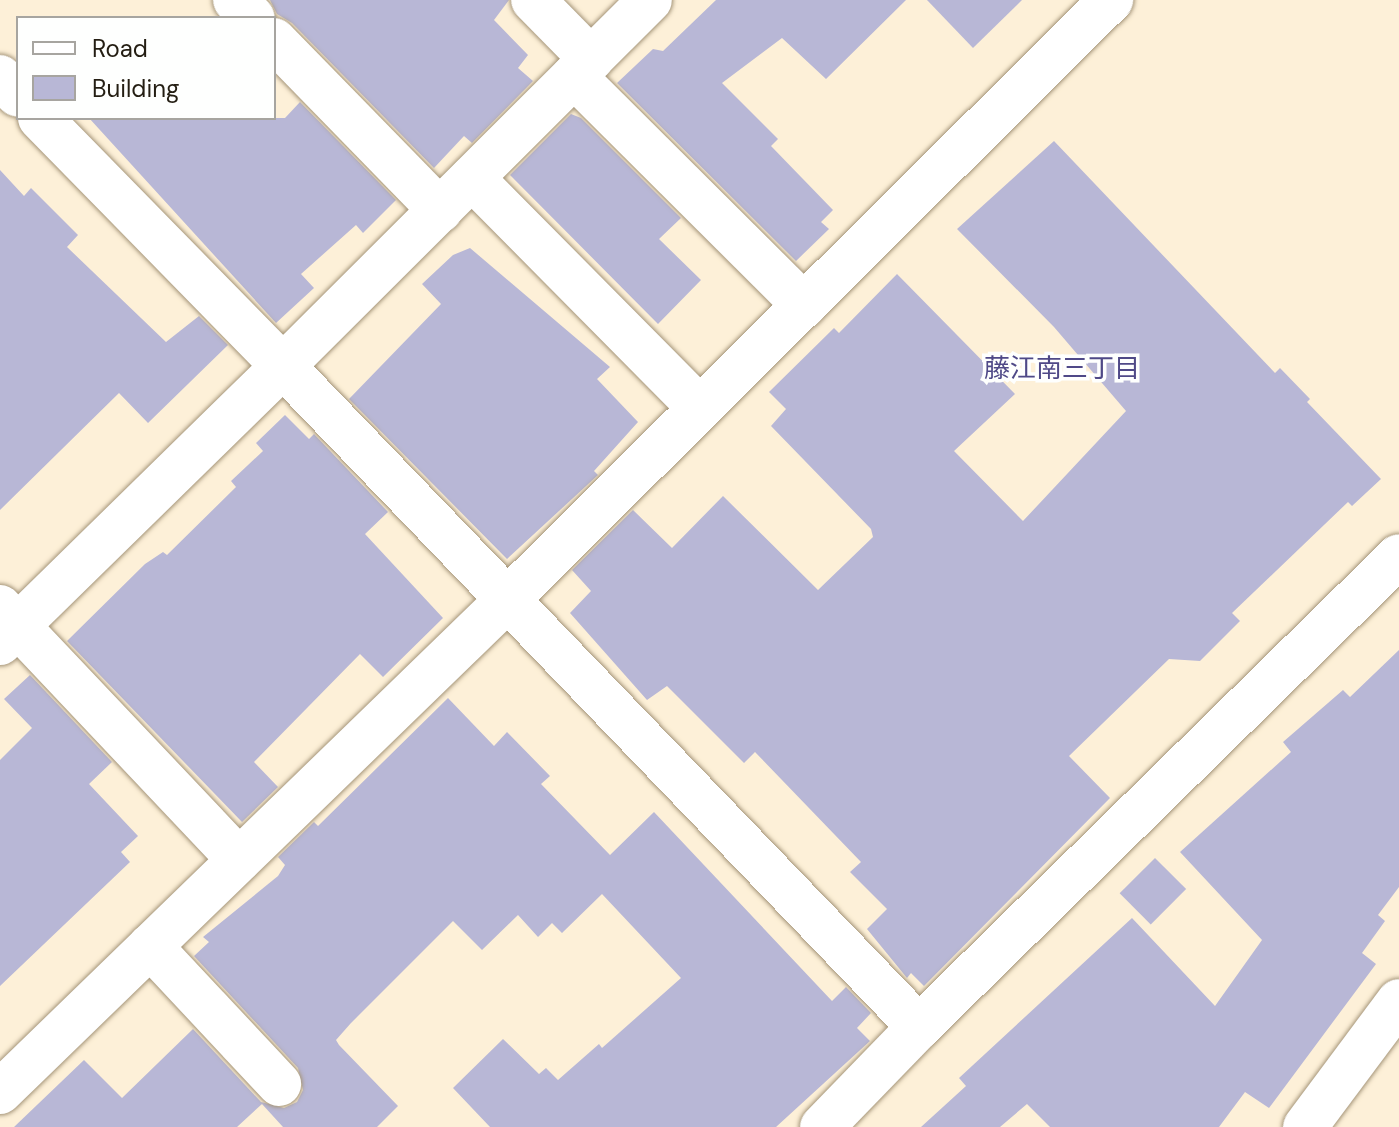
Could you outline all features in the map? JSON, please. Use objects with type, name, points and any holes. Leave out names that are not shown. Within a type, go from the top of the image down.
[{"type":"street","points":[[235,0],[251,16]]},
{"type":"street","points":[[533,0],[583,67],[804,305]]},
{"type":"street","points":[[239,860],[6,625],[283,366],[650,0]]},
{"type":"street","points":[[0,1092],[509,598],[1111,0]]},
{"type":"street","points":[[276,42],[440,210]]},
{"type":"street","points":[[0,77],[16,93]]},
{"type":"street","points":[[42,120],[509,598],[919,1027]]},
{"type":"street","points":[[472,178],[700,408]]},
{"type":"street","points":[[822,1127],[919,1027],[1399,556]]},
{"type":"street","points":[[150,946],[279,1084]]},
{"type":"street","points":[[1305,1127],[1399,1001]]},
{"type":"building","points":[[270,0],[509,0],[494,20],[528,55],[518,68],[533,81],[472,143],[464,136],[434,168],[292,23],[277,14]]},
{"type":"building","points":[[716,0],[906,0],[826,79],[782,38],[722,83],[778,139],[771,146],[833,210],[821,222],[829,229],[796,261],[617,83],[653,49],[663,51]]},
{"type":"building","points":[[927,0],[1022,0],[973,48]]},
{"type":"building","points":[[300,102],[396,200],[363,233],[356,225],[301,274],[314,288],[276,323],[91,120],[285,118]]},
{"type":"building","points":[[571,114],[581,118],[681,218],[659,239],[701,280],[658,324],[510,175]]},
{"type":"building","points":[[1054,141],[1275,373],[1280,368],[1310,399],[1307,402],[1381,479],[1352,506],[1348,502],[1232,613],[1240,621],[1200,661],[1169,659],[1069,756],[1110,798],[924,986],[911,973],[907,978],[867,929],[887,909],[850,872],[861,862],[755,752],[744,763],[667,686],[647,700],[570,613],[591,591],[572,570],[633,510],[672,548],[723,496],[818,590],[873,537],[871,529],[771,426],[786,409],[769,392],[834,328],[839,333],[897,274],[1015,394],[954,451],[1023,521],[1126,411],[1054,327],[957,229]]},
{"type":"building","points":[[0,170],[24,196],[31,188],[78,235],[67,247],[166,342],[199,316],[228,345],[148,423],[119,393],[0,510]]},
{"type":"building","points":[[470,248],[610,367],[597,379],[638,422],[594,471],[598,475],[507,559],[349,399],[441,304],[422,284],[453,255]]},
{"type":"building","points":[[285,415],[309,439],[314,434],[388,512],[365,534],[443,618],[383,677],[360,654],[254,762],[278,787],[242,822],[67,641],[145,564],[163,552],[167,555],[236,487],[231,481],[263,451],[256,443]]},
{"type":"building","points":[[1399,650],[1399,887],[1378,915],[1385,921],[1362,953],[1376,964],[1269,1108],[1245,1092],[1219,1127],[1050,1127],[1027,1104],[1000,1127],[921,1127],[966,1086],[959,1078],[1132,918],[1215,1006],[1262,940],[1180,852],[1291,752],[1283,742],[1343,690],[1350,697]]},
{"type":"building","points":[[30,675],[112,762],[89,784],[138,836],[121,852],[130,862],[0,986],[0,760],[32,728],[4,699]]},
{"type":"building","points":[[448,698],[494,746],[507,732],[550,776],[541,784],[610,855],[654,812],[832,1001],[846,987],[871,1013],[857,1028],[870,1041],[776,1127],[490,1127],[453,1088],[503,1039],[539,1074],[546,1068],[558,1080],[599,1044],[602,1048],[681,978],[602,894],[562,933],[552,923],[538,937],[518,915],[482,950],[453,921],[351,1023],[336,1040],[398,1106],[377,1127],[283,1127],[262,1104],[237,1127],[14,1127],[84,1060],[122,1098],[193,1029],[261,1102],[284,1108],[297,1102],[303,1090],[298,1068],[194,956],[209,942],[203,937],[278,876],[285,865],[278,857],[314,822],[318,826]]},
{"type":"building","points":[[1155,858],[1186,889],[1151,924],[1120,893]]},
{"type":"district","name":"藤江南三丁目","points":[[1062,369]]}]
